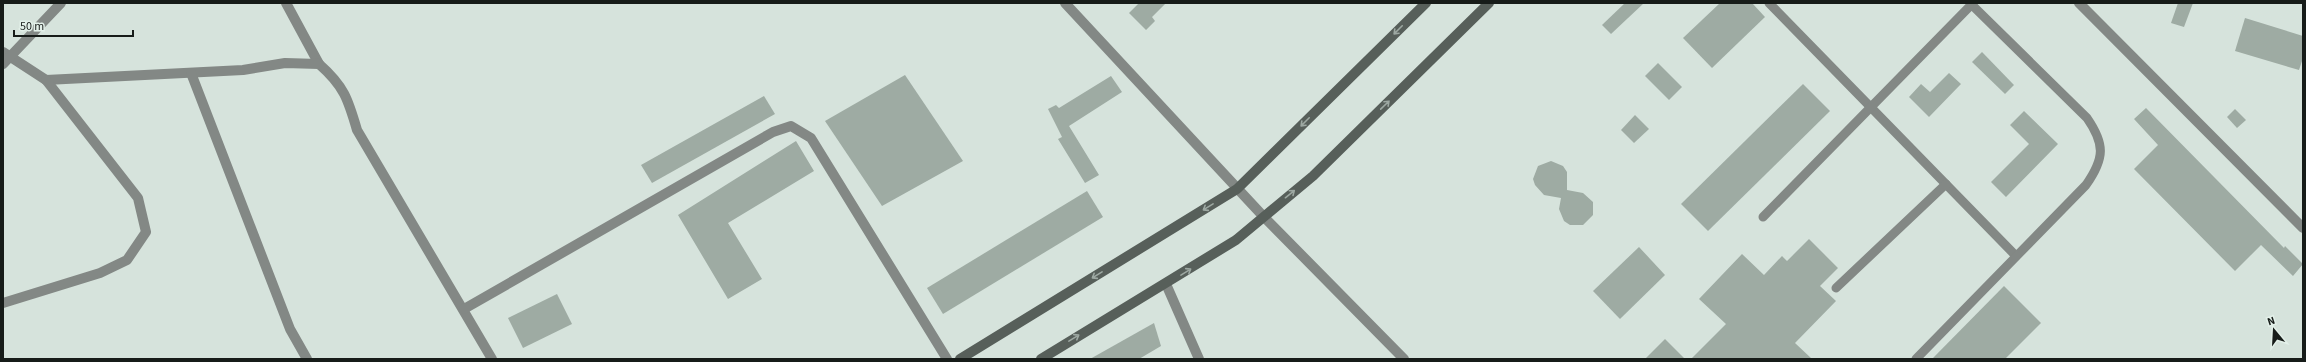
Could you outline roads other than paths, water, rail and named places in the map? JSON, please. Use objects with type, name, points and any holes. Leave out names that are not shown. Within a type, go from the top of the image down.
[{"type":"street","points":[[3,303],[100,273],[127,260],[146,232],[138,198],[46,80],[5,57],[61,3]]},
{"type":"street","points":[[286,3],[319,64],[336,79],[348,100],[357,130],[464,309],[492,359]]},
{"type":"street","points":[[1065,3],[1237,189],[1404,359]]},
{"type":"street","points":[[960,359],[1237,189],[1426,3]]},
{"type":"street","points":[[1041,359],[1236,240],[1312,176],[1489,3]]},
{"type":"street","points":[[2079,3],[2303,228]]},
{"type":"street","points":[[46,80],[243,70],[285,63],[319,64]]},
{"type":"street","points":[[191,73],[290,330],[307,359]]},
{"type":"street","points":[[464,309],[767,136],[791,126],[810,138],[947,359]]},
{"type":"street","points":[[1166,284],[1200,359]]},
{"type":"lane","points":[[1769,3],[2016,256]]},
{"type":"lane","points":[[1763,217],[1973,4],[2087,118],[2098,134],[2100,151],[2097,170],[2086,184],[1916,359]]},
{"type":"lane","points":[[1836,288],[1946,184]]}]
